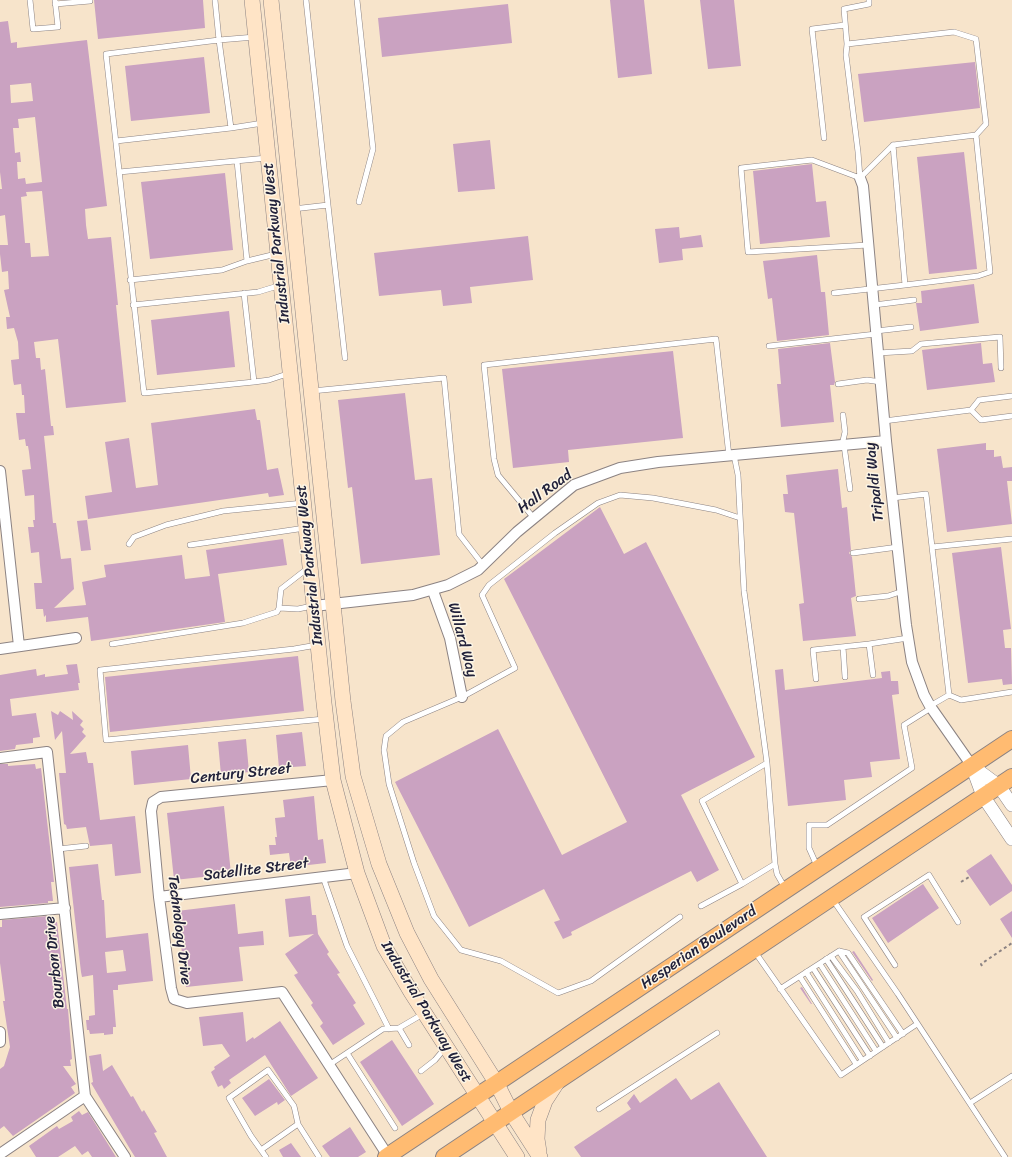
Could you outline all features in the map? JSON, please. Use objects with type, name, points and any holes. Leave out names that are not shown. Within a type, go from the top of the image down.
[{"type":"main road","name":"Industrial Parkway West","points":[[252,0],[333,780],[357,873],[384,946],[446,1048],[517,1157]]},
{"type":"main road","name":"Industrial Parkway West","points":[[271,0],[343,701],[353,776],[379,864],[407,933],[431,979],[497,1084],[511,1112],[540,1157]]},
{"type":"main road","points":[[274,208],[292,208]]},
{"type":"main road","name":"Hesperian Boulevard","points":[[387,1157],[1012,739]]},
{"type":"main road","points":[[444,1157],[1012,777]]},
{"type":"main road","points":[[540,1157],[537,1139],[538,1120],[545,1101],[558,1081]]},
{"type":"street","name":"Tripaldi Way","points":[[860,178],[863,186],[892,498],[912,662],[924,695],[972,766]]},
{"type":"street","name":"Hall Road","points":[[314,606],[334,602],[413,595],[433,591],[478,570],[533,517],[574,485],[620,468],[658,462],[886,441]]},
{"type":"street","points":[[0,470],[19,646]]},
{"type":"street","name":"Willard Way","points":[[433,591],[450,638],[462,697]]},
{"type":"street","points":[[0,649],[76,638]]},
{"type":"street","name":"Bourbon Drive","points":[[0,758],[47,752],[85,1096],[125,1157]]},
{"type":"street","points":[[972,766],[999,786],[1012,805]]},
{"type":"street","points":[[972,766],[983,796],[1012,839]]},
{"type":"street","name":"Century Street","points":[[153,802],[161,798],[333,780]]},
{"type":"street","name":"Technology Drive","points":[[153,802],[151,811],[159,897],[170,988],[174,998],[187,1003],[282,992],[387,1157]]},
{"type":"street","name":"Satellite Street","points":[[159,897],[357,873]]},
{"type":"street","points":[[0,914],[64,908]]},
{"type":"street","points":[[0,1032],[0,1042]]},
{"type":"street","points":[[0,1154],[85,1096]]},
{"type":"lane","points":[[30,0],[33,29],[58,27],[55,2],[90,0]]},
{"type":"lane","points":[[214,0],[230,128]]},
{"type":"lane","points":[[306,0],[345,358]]},
{"type":"lane","points":[[357,0],[373,149],[359,202]]},
{"type":"lane","points":[[860,178],[846,55],[847,44],[844,9],[869,4],[869,0]]},
{"type":"lane","points":[[824,138],[812,29],[845,25]]},
{"type":"lane","points":[[847,44],[954,32],[976,40],[986,124],[976,135],[894,145],[860,178]]},
{"type":"lane","points":[[256,37],[106,54],[130,280],[144,394],[269,380],[290,373]]},
{"type":"lane","points":[[116,141],[265,123]]},
{"type":"lane","points":[[834,293],[978,276],[990,272],[976,135]]},
{"type":"lane","points":[[894,145],[905,285]]},
{"type":"lane","points":[[119,172],[268,158]]},
{"type":"lane","points":[[860,178],[812,160],[741,168],[748,252],[868,245]]},
{"type":"lane","points":[[237,161],[247,261]]},
{"type":"lane","points":[[292,208],[328,205]]},
{"type":"lane","points":[[130,280],[222,270],[247,261],[278,253]]},
{"type":"lane","points":[[133,305],[258,292],[282,285]]},
{"type":"lane","points":[[244,293],[254,382]]},
{"type":"lane","points":[[874,305],[914,300]]},
{"type":"lane","points":[[769,346],[911,327]]},
{"type":"lane","points":[[878,353],[912,351],[921,344],[1000,337],[1001,368]]},
{"type":"lane","points":[[533,517],[498,475],[494,459],[484,365],[716,339],[732,455],[738,475],[744,591],[767,763],[775,864],[777,874],[786,890]]},
{"type":"lane","points":[[311,392],[444,378],[459,534],[483,565]]},
{"type":"lane","points":[[838,384],[868,380],[881,382]]},
{"type":"lane","points":[[884,421],[972,410],[979,400],[1012,396]]},
{"type":"lane","points":[[972,410],[981,420],[1012,416]]},
{"type":"lane","points":[[843,415],[845,432],[843,445],[850,489]]},
{"type":"lane","points":[[892,498],[926,494],[949,695]]},
{"type":"lane","points":[[680,917],[591,981],[558,993],[501,961],[461,950],[434,916],[414,863],[389,784],[384,750],[386,736],[403,722],[462,697],[515,668],[482,595],[489,585],[555,533],[598,503],[620,495],[653,498],[716,510],[740,518]]},
{"type":"lane","points":[[129,544],[134,537],[166,525],[223,511],[304,502]]},
{"type":"lane","points":[[190,545],[306,528]]},
{"type":"lane","points":[[932,547],[1012,539]]},
{"type":"lane","points":[[854,552],[898,547]]},
{"type":"lane","points":[[112,644],[243,623],[277,612],[279,608],[281,589],[310,566]]},
{"type":"lane","points":[[859,599],[888,596],[903,591]]},
{"type":"lane","points":[[279,608],[298,609],[314,606]]},
{"type":"lane","points":[[816,679],[813,650],[908,638]]},
{"type":"lane","points":[[869,644],[872,675]]},
{"type":"lane","points":[[318,645],[294,649],[100,670],[106,740],[326,719]]},
{"type":"lane","points":[[843,647],[845,677]]},
{"type":"lane","points":[[949,695],[960,700],[1012,692]]},
{"type":"lane","points":[[818,869],[809,848],[809,825],[827,825],[912,768],[904,725],[949,695]]},
{"type":"lane","points":[[742,884],[702,802],[767,763]]},
{"type":"lane","points":[[58,849],[86,846]]},
{"type":"lane","points":[[701,906],[775,864]]},
{"type":"lane","points":[[895,964],[864,917],[929,875],[958,922]]},
{"type":"lane","points":[[322,877],[347,946],[389,1029]]},
{"type":"lane","points":[[831,898],[1005,1157]]},
{"type":"lane","points":[[753,950],[840,1075],[917,1024]]},
{"type":"lane","points":[[780,989],[839,951],[848,953],[903,1034]]},
{"type":"lane","points":[[839,951],[897,1038]]},
{"type":"lane","points":[[831,956],[857,991],[890,1042]]},
{"type":"lane","points":[[826,959],[883,1047]]},
{"type":"lane","points":[[820,964],[876,1051]]},
{"type":"lane","points":[[813,968],[870,1056]]},
{"type":"lane","points":[[806,972],[862,1060]]},
{"type":"lane","points":[[800,977],[856,1064]]},
{"type":"lane","points":[[329,1066],[383,1029],[398,1028],[424,1013]]},
{"type":"lane","points":[[398,1028],[409,1045]]},
{"type":"lane","points":[[599,1109],[717,1033]]},
{"type":"lane","points":[[421,1071],[435,1060],[446,1048]]},
{"type":"lane","points":[[347,1054],[395,1128]]},
{"type":"lane","points":[[266,1157],[251,1136],[229,1098],[268,1070],[294,1106],[298,1124],[319,1157]]},
{"type":"lane","points":[[970,1103],[1012,1076]]},
{"type":"lane","points":[[261,1150],[298,1124]]},
{"type":"path","points":[[961,882],[969,876]]},
{"type":"path","points":[[982,966],[981,964],[1012,943]]},
{"type":"building","points":[[94,0],[203,0],[205,28],[98,39]]},
{"type":"building","points":[[610,0],[644,0],[652,74],[618,78]]},
{"type":"building","points":[[700,0],[734,0],[741,66],[708,69]]},
{"type":"building","points":[[508,4],[512,43],[382,57],[378,18]]},
{"type":"building","points":[[8,21],[11,43],[17,42],[17,48],[87,40],[107,206],[85,209],[86,225],[88,239],[111,237],[118,305],[116,305],[126,402],[66,408],[58,339],[34,342],[36,358],[40,358],[41,370],[45,369],[51,426],[53,426],[54,435],[44,436],[53,523],[56,523],[61,559],[71,558],[74,589],[54,608],[86,605],[82,582],[106,577],[104,565],[182,555],[185,579],[210,576],[206,550],[283,539],[287,565],[218,574],[225,622],[91,641],[88,617],[46,622],[46,615],[44,617],[43,609],[36,609],[34,583],[42,583],[39,552],[31,553],[28,527],[34,527],[34,495],[25,496],[22,470],[31,469],[28,446],[26,446],[25,439],[19,440],[16,413],[25,413],[24,395],[22,395],[21,384],[14,385],[13,380],[11,360],[19,359],[18,342],[14,328],[7,329],[6,317],[10,317],[4,290],[9,289],[8,271],[2,272],[0,254],[0,245],[8,245],[5,215],[0,216],[0,189],[2,189],[0,172],[0,22]],"holes":[[[31,83],[33,101],[11,103],[10,85]],[[35,117],[42,182],[26,184],[25,178],[18,179],[17,162],[21,162],[20,152],[15,153],[13,128],[19,128],[18,119]],[[42,191],[49,256],[31,257],[30,243],[25,243],[21,197],[27,196],[26,192]]]},
{"type":"building","points":[[204,57],[210,113],[131,121],[125,66]]},
{"type":"building","points":[[975,62],[980,108],[864,122],[858,74]]},
{"type":"building","points":[[490,140],[495,189],[458,192],[453,144]]},
{"type":"building","points":[[964,152],[977,269],[929,274],[917,157]]},
{"type":"building","points":[[812,164],[816,202],[826,201],[830,237],[760,244],[753,171]]},
{"type":"building","points":[[225,173],[233,250],[150,259],[141,182]]},
{"type":"building","points":[[679,227],[680,238],[701,235],[703,247],[682,249],[683,260],[659,263],[655,229]]},
{"type":"building","points":[[528,236],[533,280],[470,287],[472,303],[443,306],[441,290],[379,296],[374,253]]},
{"type":"building","points":[[817,255],[821,292],[825,292],[829,335],[777,341],[772,298],[768,299],[763,261]]},
{"type":"building","points":[[974,284],[979,323],[920,331],[916,303],[922,303],[921,291]]},
{"type":"building","points":[[229,311],[235,367],[157,375],[151,320]]},
{"type":"building","points":[[830,343],[835,382],[834,385],[830,385],[834,422],[781,427],[777,384],[781,384],[778,349]]},
{"type":"building","points":[[981,343],[983,364],[992,363],[995,382],[927,390],[922,350]]},
{"type":"building","points":[[673,351],[683,438],[568,450],[569,462],[513,468],[502,369]]},
{"type":"building","points":[[405,393],[415,480],[432,478],[440,555],[361,564],[352,487],[348,488],[338,400]]},
{"type":"building","points":[[255,409],[257,420],[260,420],[267,470],[278,468],[284,495],[269,497],[268,493],[88,519],[85,496],[112,492],[105,442],[129,438],[136,488],[158,485],[151,423]]},
{"type":"building","points":[[986,443],[986,450],[994,450],[994,457],[1001,456],[1003,468],[1012,467],[1012,481],[1007,481],[1012,524],[947,532],[937,449]]},
{"type":"building","points":[[838,469],[842,508],[847,507],[851,550],[849,553],[852,557],[856,596],[851,598],[856,636],[803,641],[799,604],[804,603],[794,513],[785,512],[783,494],[788,494],[786,475]]},
{"type":"building","points":[[600,507],[624,554],[646,542],[755,757],[681,795],[719,870],[697,882],[691,871],[571,932],[572,935],[563,939],[554,922],[560,920],[544,889],[469,927],[395,782],[498,729],[562,855],[627,822],[504,579]]},
{"type":"building","points":[[87,520],[91,550],[81,551],[77,521]]},
{"type":"building","points":[[1001,547],[1011,629],[1003,630],[1005,648],[1011,648],[1012,684],[1003,685],[1002,679],[968,683],[952,553]]},
{"type":"building","points":[[298,656],[304,711],[110,732],[105,677]]},
{"type":"building","points":[[77,664],[80,683],[78,683],[79,690],[10,699],[12,716],[36,713],[40,737],[33,738],[33,743],[16,745],[15,749],[0,751],[0,675],[36,669],[37,676],[45,674],[45,677],[68,674],[66,665]]},
{"type":"building","points":[[783,669],[785,690],[882,678],[881,672],[890,671],[891,681],[898,681],[899,694],[892,695],[900,759],[870,762],[872,777],[844,780],[846,800],[788,806],[775,670]]},
{"type":"building","points":[[51,711],[58,715],[60,711],[73,720],[72,711],[83,721],[80,725],[84,729],[82,732],[86,736],[70,754],[86,752],[88,763],[93,763],[100,820],[135,816],[141,873],[115,876],[112,844],[90,846],[86,827],[67,829],[66,825],[64,824],[59,773],[66,773],[62,731],[55,740]]},
{"type":"building","points":[[302,732],[306,766],[279,768],[276,735]]},
{"type":"building","points":[[246,739],[249,772],[221,775],[218,742]]},
{"type":"building","points":[[188,745],[191,779],[134,785],[131,751]]},
{"type":"building","points":[[0,764],[8,764],[8,766],[35,764],[36,769],[41,768],[54,882],[51,882],[53,901],[48,901],[48,903],[0,907]]},
{"type":"building","points":[[314,796],[318,840],[323,839],[326,863],[291,867],[289,853],[270,855],[269,845],[276,845],[275,837],[277,837],[275,818],[285,817],[283,800]]},
{"type":"building","points":[[224,806],[231,874],[174,880],[167,813]]},
{"type":"building","points":[[991,854],[1012,885],[1012,891],[990,906],[966,871]]},
{"type":"building","points":[[98,864],[102,900],[104,900],[106,938],[148,933],[153,981],[118,985],[118,990],[113,990],[116,1027],[113,1027],[113,1034],[90,1034],[89,1030],[87,1030],[86,1020],[89,1020],[89,1016],[95,1015],[93,975],[82,977],[69,867]],"holes":[[[123,950],[126,971],[107,973],[105,952]]]},
{"type":"building","points":[[923,884],[939,908],[888,943],[872,918]]},
{"type":"building","points":[[310,896],[312,915],[316,915],[318,934],[329,952],[327,954],[340,973],[337,974],[356,1003],[353,1005],[365,1024],[333,1045],[320,1026],[323,1023],[311,1005],[313,1003],[294,975],[298,973],[285,954],[314,934],[289,937],[285,899]]},
{"type":"building","points":[[235,904],[238,934],[263,931],[264,945],[239,947],[243,981],[186,987],[177,911]]},
{"type":"building","points":[[1012,911],[1012,938],[1000,919]]},
{"type":"building","points":[[48,916],[50,923],[57,922],[68,1009],[72,1059],[70,1060],[71,1066],[63,1066],[76,1084],[71,1087],[75,1093],[13,1136],[4,1126],[0,1129],[0,1069],[4,1066],[10,1047],[3,1001],[5,1001],[0,963],[0,927],[2,927],[2,920]]},
{"type":"building","points":[[854,951],[873,980],[872,981],[852,952]]},
{"type":"building","points":[[802,987],[812,1004],[800,988]]},
{"type":"building","points":[[243,1012],[246,1042],[253,1037],[254,1039],[280,1021],[318,1078],[291,1096],[265,1055],[229,1080],[231,1083],[224,1089],[222,1085],[218,1087],[211,1072],[215,1069],[214,1067],[230,1056],[222,1044],[203,1046],[199,1017]]},
{"type":"building","points":[[392,1040],[434,1104],[402,1126],[360,1062]]},
{"type":"building","points":[[101,1054],[103,1071],[112,1065],[131,1097],[133,1096],[142,1112],[144,1110],[157,1132],[154,1133],[167,1157],[135,1157],[91,1083],[93,1082],[89,1056]]},
{"type":"building","points":[[676,1078],[691,1100],[719,1082],[767,1157],[581,1157],[574,1147],[631,1109],[627,1103],[634,1094],[640,1103]]},
{"type":"building","points":[[269,1079],[285,1100],[278,1105],[277,1102],[255,1116],[242,1098]]},
{"type":"building","points":[[79,1111],[82,1115],[88,1112],[116,1157],[92,1157],[88,1151],[82,1155],[75,1146],[58,1157],[36,1157],[29,1146],[57,1126],[59,1129],[73,1121],[71,1117]]},
{"type":"building","points":[[350,1127],[366,1152],[358,1157],[330,1157],[322,1146]]},
{"type":"building","points":[[291,1143],[301,1157],[283,1157],[279,1150]]}]
